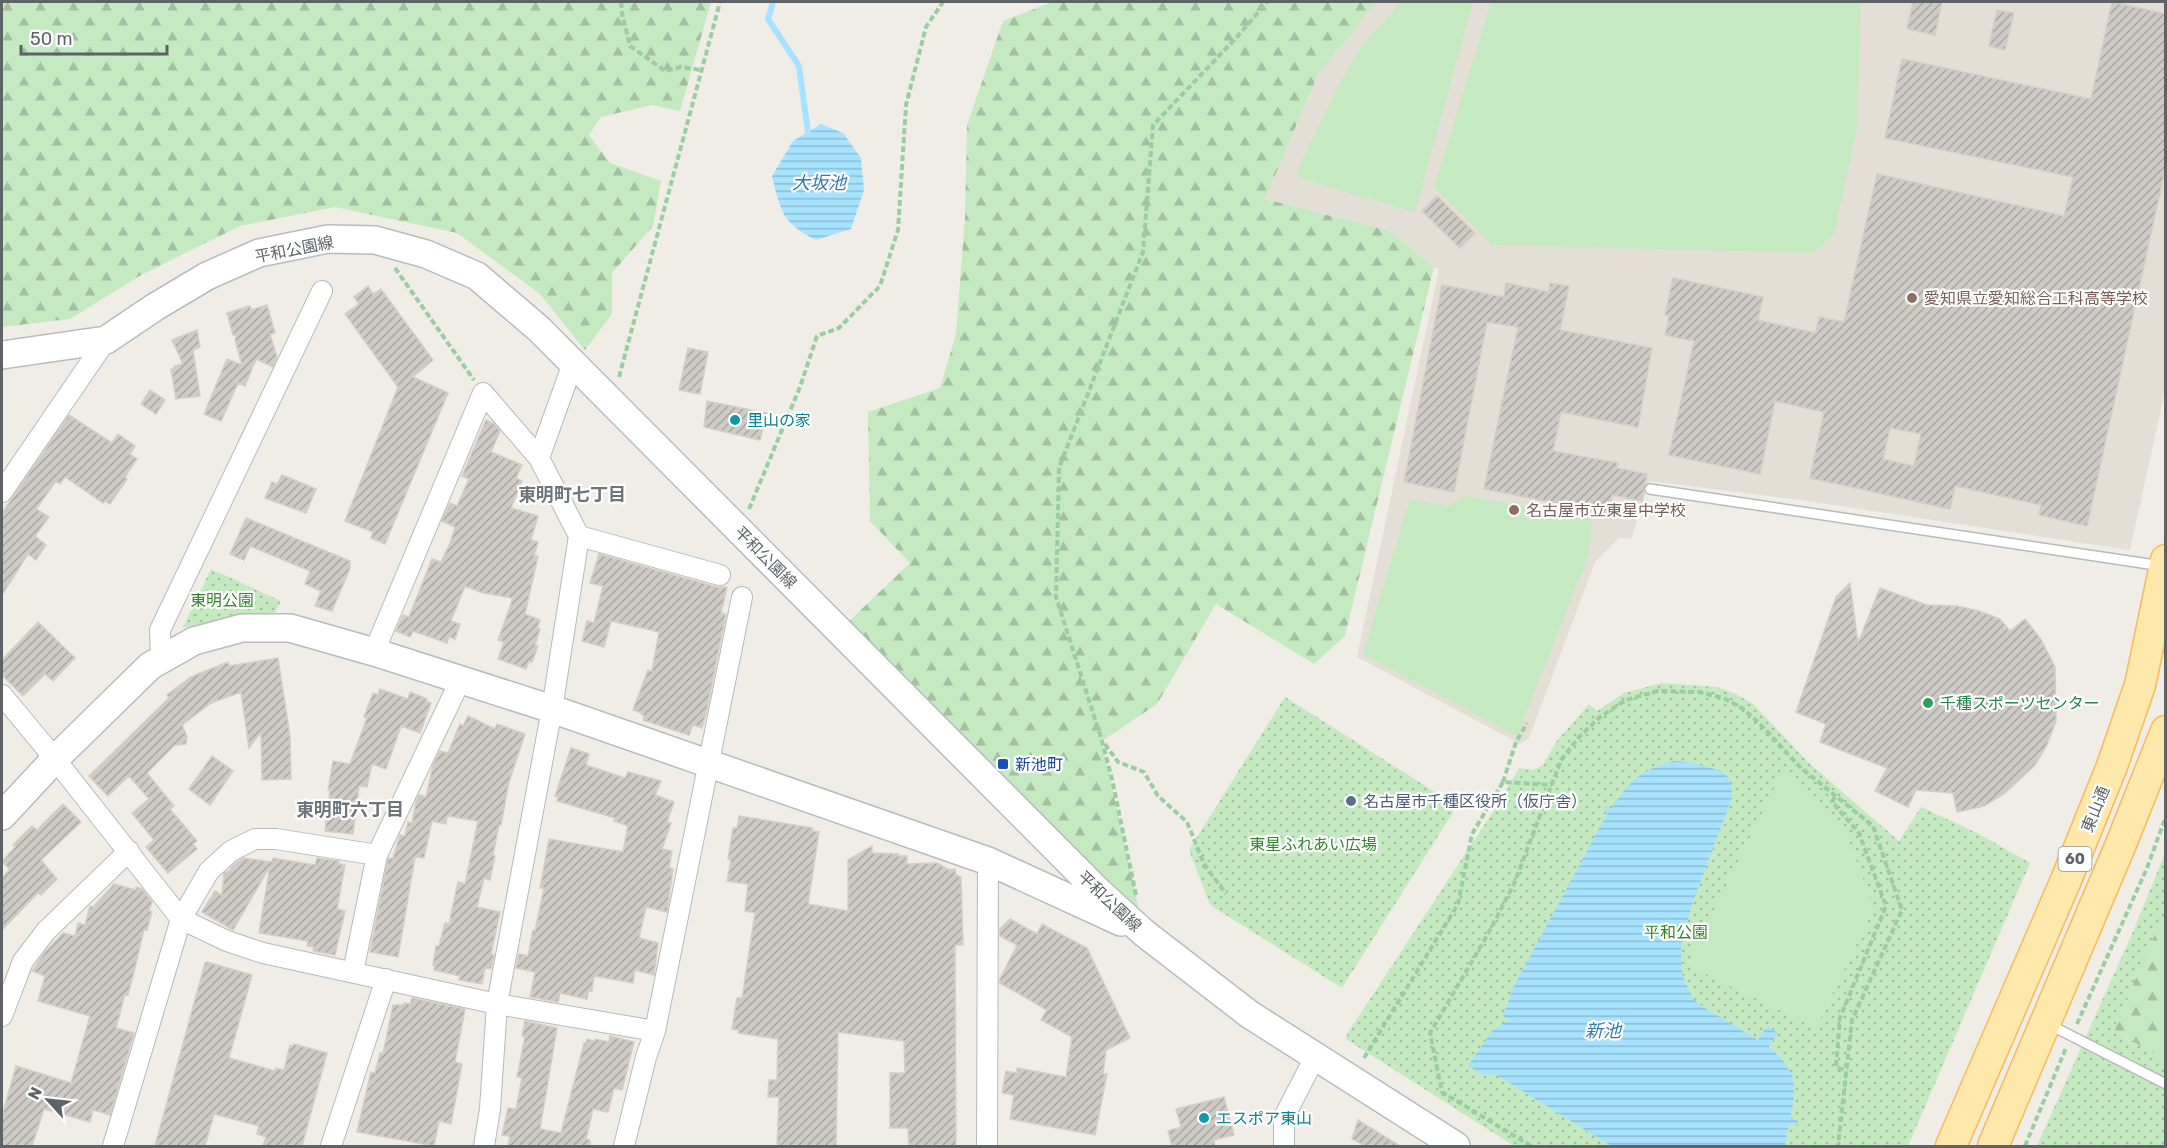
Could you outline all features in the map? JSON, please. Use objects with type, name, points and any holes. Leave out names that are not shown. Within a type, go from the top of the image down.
[{"type":"main road","name":"東山通","points":[[1951,1146],[2061,891],[2112,766],[2140,686],[2165,563]]},
{"type":"main road","name":"60","points":[[1993,1146],[2121,844],[2166,731]]},
{"type":"street","name":"平和公園線","points":[[2,356],[106,340],[207,276],[259,253],[328,239],[375,240],[426,254],[477,276],[539,329],[1098,891],[1144,933],[1249,1014],[1456,1146]]},
{"type":"street","points":[[160,660],[160,630],[322,291]]},
{"type":"street","points":[[2,492],[106,340]]},
{"type":"street","points":[[539,458],[573,363]]},
{"type":"street","points":[[374,652],[483,393],[539,458],[579,537],[552,709],[497,1004],[490,1109],[484,1146]]},
{"type":"street","points":[[579,537],[720,575]]},
{"type":"street","points":[[624,1146],[646,1057],[655,1031],[742,597]]},
{"type":"street","points":[[2,816],[55,759],[150,666],[194,641],[242,628],[290,628],[374,652],[552,709],[988,861],[1144,933]]},
{"type":"street","points":[[353,972],[377,855],[460,681]]},
{"type":"street","points":[[2,694],[181,919],[227,941],[263,953],[497,1004],[655,1031]]},
{"type":"street","points":[[113,1146],[181,919],[209,871],[231,851],[255,839],[276,839],[377,855]]},
{"type":"street","points":[[2,1016],[24,961],[46,931],[129,851]]},
{"type":"street","points":[[987,1146],[988,861]]},
{"type":"street","points":[[331,1146],[386,979]]},
{"type":"street","points":[[1284,1146],[1284,1117],[1315,1057]]},
{"type":"lane","points":[[1650,489],[2165,563]]},
{"type":"lane","points":[[2045,1023],[2166,1084]]},
{"type":"path","points":[[621,2],[630,46],[665,71],[681,67],[701,70]]},
{"type":"path","points":[[612,403],[720,2]]},
{"type":"path","points":[[740,531],[800,387],[817,336],[839,328],[880,286],[898,230],[906,105],[926,27],[943,2]]},
{"type":"path","points":[[1144,933],[1112,779],[1056,597],[1059,468],[1143,252],[1153,125],[1238,37],[1267,2]]},
{"type":"path","points":[[375,240],[483,393]]},
{"type":"path","points":[[1531,1146],[1442,1092],[1430,1033],[1488,934],[1514,884],[1561,760],[1579,737],[1600,717],[1626,700],[1658,691],[1699,692],[1724,698],[1742,708],[1801,768],[1873,826],[1902,910],[1852,1020],[1838,1146]]},
{"type":"path","points":[[1364,1058],[1458,904],[1472,834],[1503,782],[1516,742],[1527,723]]},
{"type":"path","points":[[1102,741],[1118,762],[1144,772],[1158,796],[1187,822],[1204,864],[1226,894]]},
{"type":"path","points":[[1503,782],[1552,785]]},
{"type":"path","points":[[1835,797],[1832,802],[1859,833],[1886,906],[1840,1018],[1836,1066],[1847,1071]]},
{"type":"path","points":[[2025,1146],[2071,1036],[2147,867],[2166,816]]},
{"type":"shaded area","name":"愛知県立愛知総合工科高等学校","points":[[1377,2],[2165,2],[2165,391],[2130,550],[1807,501],[1650,481],[1631,539],[1619,538],[1595,562],[1529,738],[1520,744],[1357,657],[1439,269],[1390,231],[1265,199],[1318,74]]},
{"type":"green space","points":[[2,2],[711,2],[680,111],[652,105],[601,117],[589,135],[610,163],[661,181],[653,226],[612,273],[612,314],[585,350],[540,294],[457,233],[335,207],[240,226],[141,275],[70,319],[2,327]]},
{"type":"green space","points":[[1052,2],[1377,2],[1318,74],[1265,199],[1390,231],[1434,267],[1345,636],[1314,664],[1216,604],[1157,704],[1102,741],[1144,933],[843,627],[910,563],[870,521],[868,412],[940,388],[956,334],[965,218],[967,125],[1003,21]]},
{"type":"green space","points":[[1401,2],[1473,2],[1415,212],[1305,180],[1296,173],[1339,84],[1363,45]]},
{"type":"green space","points":[[1491,2],[1861,2],[1857,128],[1834,234],[1815,253],[1492,245],[1434,187]]},
{"type":"green space","points":[[1465,496],[1592,518],[1588,556],[1517,736],[1363,654],[1410,499],[1448,506]]},
{"type":"green space","name":"東明公園","points":[[211,569],[281,601],[272,619],[183,627]]},
{"type":"green space","name":"平和公園","points":[[1662,683],[1717,687],[1753,704],[1808,762],[1899,841],[1921,807],[1979,834],[2030,863],[1908,1146],[1514,1146],[1346,1039],[1347,1034],[1498,804],[1519,768],[1533,770],[1543,765],[1556,742],[1589,704],[1597,711],[1624,693]]},
{"type":"green space","name":"東星ふれあい広場","points":[[1285,697],[1457,806],[1342,988],[1210,905],[1189,850]]},
{"type":"green space","points":[[1782,772],[1846,832],[1874,909],[1816,1028],[1687,965]]},
{"type":"green space","points":[[2165,853],[2165,1146],[2037,1146],[2135,927]]},
{"type":"green space","points":[[2165,915],[2165,1063],[2115,1030],[2148,948]]},
{"type":"water","name":"大坂池","points":[[821,124],[843,133],[861,158],[864,190],[851,229],[816,240],[796,228],[785,215],[772,176],[793,141]]},
{"type":"water","name":"新池","points":[[1673,761],[1692,763],[1721,772],[1729,779],[1732,790],[1732,798],[1692,904],[1681,948],[1683,977],[1693,999],[1758,1040],[1767,1026],[1778,1033],[1769,1047],[1790,1071],[1794,1096],[1790,1118],[1798,1121],[1797,1126],[1789,1124],[1785,1146],[1611,1146],[1495,1074],[1484,1075],[1468,1066],[1492,1031],[1509,1020],[1503,1016],[1513,988],[1608,812],[1604,809],[1605,806],[1611,809],[1630,784],[1644,773]]},
{"type":"building","points":[[1913,2],[1942,2],[1935,35],[1907,29]]},
{"type":"building","points":[[2112,2],[2166,14],[2166,165],[2087,526],[2039,515],[2041,505],[1955,486],[1950,509],[1810,478],[1824,412],[1775,401],[1760,474],[1669,455],[1694,341],[1665,335],[1669,316],[1665,315],[1673,278],[1763,297],[1758,320],[1816,333],[1819,317],[1844,322],[1877,174],[2064,216],[2073,177],[1885,138],[1902,59],[2091,99]],"holes":[[[1890,428],[1921,434],[1914,466],[1883,459]]]},
{"type":"building","points":[[1997,10],[2014,13],[2005,50],[1989,46]]},
{"type":"building","points":[[1437,196],[1475,233],[1460,248],[1422,211]]},
{"type":"building","points":[[1506,283],[1549,292],[1550,283],[1569,286],[1560,330],[1652,348],[1638,427],[1561,412],[1553,451],[1618,463],[1617,468],[1647,474],[1642,501],[1612,495],[1608,513],[1484,489],[1518,327],[1487,322],[1454,492],[1404,482],[1442,285],[1504,297]]},
{"type":"building","points":[[368,286],[373,294],[381,289],[433,360],[413,377],[448,393],[385,544],[371,538],[373,532],[345,521],[398,387],[345,314],[359,304],[354,297]]},
{"type":"building","points":[[267,305],[275,333],[270,334],[277,357],[273,367],[256,359],[245,386],[238,383],[221,421],[204,414],[227,359],[242,365],[235,340],[237,334],[233,335],[227,313],[250,306],[251,310]]},
{"type":"building","points":[[197,330],[200,347],[193,350],[200,396],[176,399],[171,369],[183,364],[172,340]]},
{"type":"building","points":[[688,348],[708,352],[700,394],[679,390]]},
{"type":"building","points":[[150,390],[165,400],[156,414],[141,404]]},
{"type":"building","name":"里山の家","points":[[707,401],[767,413],[760,440],[704,427]]},
{"type":"building","points":[[69,415],[112,443],[118,434],[135,446],[130,454],[137,459],[110,504],[105,501],[103,503],[65,477],[60,484],[56,481],[36,509],[49,517],[35,536],[46,545],[36,560],[28,554],[2,595],[2,513]]},
{"type":"building","points":[[486,420],[500,431],[491,452],[522,465],[516,478],[522,481],[511,508],[538,516],[531,540],[538,542],[534,556],[538,556],[525,614],[540,620],[537,628],[540,629],[535,645],[538,646],[532,662],[529,661],[526,669],[498,659],[504,642],[498,640],[513,598],[483,593],[465,586],[451,621],[460,624],[455,639],[449,637],[447,643],[413,631],[410,637],[396,631],[403,615],[409,617],[432,559],[441,562],[450,543],[455,527],[442,521],[450,503],[457,506],[469,479],[462,476]]},
{"type":"building","points":[[282,475],[316,489],[306,513],[265,498],[272,482],[277,484]]},
{"type":"building","points":[[246,518],[350,561],[350,568],[332,611],[315,606],[321,591],[305,584],[310,571],[250,546],[244,560],[230,554]]},
{"type":"building","points":[[599,554],[717,587],[727,587],[721,613],[726,614],[702,728],[693,725],[689,735],[643,720],[642,713],[633,710],[648,670],[652,671],[659,632],[611,621],[604,647],[582,641],[587,621],[594,623],[603,586],[590,583]]},
{"type":"building","name":"千種スポーツセンター","points":[[1850,583],[1858,643],[1880,588],[1927,605],[1957,606],[1979,611],[2000,619],[2010,631],[2025,619],[2040,638],[2055,667],[2056,721],[2047,745],[2035,765],[2004,794],[1984,806],[1957,812],[1953,793],[1916,790],[1908,807],[1875,791],[1887,768],[1820,742],[1826,724],[1796,712],[1836,597]]},
{"type":"building","points":[[38,622],[75,658],[53,681],[45,674],[23,696],[2,675],[2,660]]},
{"type":"building","points":[[278,658],[290,736],[291,779],[262,780],[261,732],[249,748],[241,692],[211,703],[182,725],[187,736],[186,744],[175,745],[147,773],[174,806],[170,809],[197,841],[193,844],[197,849],[168,873],[146,847],[154,840],[132,813],[149,799],[129,776],[108,796],[89,776],[169,698],[167,695],[191,677],[228,662],[229,666]]},
{"type":"building","points":[[380,689],[408,699],[410,692],[431,703],[420,733],[401,726],[386,769],[372,764],[367,787],[359,786],[353,834],[325,831],[333,761],[350,764],[367,718],[364,717],[373,693],[378,695]]},
{"type":"building","points":[[468,716],[495,729],[497,724],[525,734],[509,782],[493,855],[495,856],[490,880],[484,878],[477,907],[500,912],[491,954],[494,955],[491,969],[485,968],[482,984],[459,980],[460,976],[434,970],[433,965],[436,946],[439,946],[445,923],[449,924],[458,882],[465,884],[478,821],[447,816],[446,824],[432,821],[424,858],[415,857],[398,957],[370,952],[388,859],[393,858],[400,835],[405,836],[408,822],[412,823],[419,795],[426,797],[433,765],[440,751],[448,753],[460,724],[463,726]]},
{"type":"building","points":[[571,748],[589,754],[586,765],[625,778],[628,772],[661,781],[655,795],[674,802],[667,822],[671,823],[662,849],[672,851],[669,868],[673,869],[667,912],[646,907],[639,938],[658,943],[654,975],[635,970],[633,983],[594,976],[592,991],[589,990],[587,999],[560,993],[558,1002],[530,997],[535,972],[516,968],[519,954],[528,956],[533,930],[535,931],[544,888],[540,888],[549,839],[623,852],[628,826],[614,821],[615,818],[557,801],[558,797],[555,796]]},
{"type":"building","points":[[212,756],[233,771],[210,805],[189,789]]},
{"type":"building","points":[[63,804],[81,822],[41,860],[57,879],[41,895],[38,893],[2,930],[2,878],[10,869],[2,862],[15,847],[13,845],[32,826],[37,830]]},
{"type":"building","points":[[739,816],[813,828],[812,831],[819,832],[808,904],[848,911],[848,860],[872,846],[872,853],[907,856],[907,864],[937,863],[949,870],[955,869],[956,875],[961,877],[963,945],[955,945],[956,1146],[909,1146],[908,1128],[890,1128],[890,1073],[905,1073],[904,1041],[838,1032],[836,1146],[777,1146],[779,1097],[768,1097],[769,1080],[777,1080],[778,1039],[738,1033],[739,1030],[732,1029],[737,998],[742,998],[755,913],[745,911],[748,884],[727,881],[733,828],[737,828]]},
{"type":"building","points":[[243,858],[272,862],[273,858],[315,865],[317,858],[339,861],[338,864],[345,865],[337,909],[345,911],[335,955],[313,951],[314,947],[307,946],[308,941],[259,933],[270,866],[233,930],[202,912],[215,891],[222,895],[224,873],[231,870],[231,867]]},
{"type":"building","points":[[114,884],[136,890],[136,887],[142,889],[152,902],[149,911],[152,912],[147,930],[144,929],[128,995],[125,994],[116,1028],[134,1033],[110,1115],[93,1110],[90,1122],[44,1109],[32,1146],[2,1146],[2,1116],[16,1066],[71,1083],[90,1016],[38,1001],[45,976],[32,971],[44,953],[63,933],[75,936],[78,923],[85,925],[90,906],[93,907]]},
{"type":"building","points":[[1010,919],[1037,934],[1042,924],[1087,948],[1130,1038],[1106,1050],[1103,1074],[1107,1074],[1095,1135],[1010,1119],[1014,1095],[1002,1093],[1006,1071],[1017,1073],[1017,1068],[1066,1077],[1072,1037],[1041,1020],[1047,1010],[1000,983],[1017,945],[1000,936],[1000,929]]},
{"type":"building","points":[[207,962],[252,975],[229,1058],[275,1071],[276,1068],[284,1070],[290,1045],[294,1044],[327,1053],[302,1146],[263,1146],[266,1137],[257,1134],[259,1126],[214,1114],[205,1146],[155,1146]]},
{"type":"building","points":[[412,998],[465,1009],[455,1062],[462,1064],[451,1124],[439,1121],[434,1146],[357,1132],[371,1072],[375,1073],[380,1053],[383,1054],[393,1005],[410,1004]]},
{"type":"building","points":[[525,1021],[557,1028],[540,1129],[561,1133],[584,1043],[587,1039],[609,1042],[610,1036],[634,1042],[622,1090],[614,1088],[608,1112],[593,1109],[586,1139],[590,1140],[590,1146],[508,1146],[510,1136],[502,1135],[508,1108],[516,1109],[522,1078],[517,1077],[525,1037],[522,1036]]},
{"type":"building","name":"エスポア東山","points":[[1224,1097],[1234,1135],[1214,1140],[1215,1146],[1172,1146],[1168,1131],[1181,1127],[1176,1109]]},
{"type":"building","points":[[1358,1120],[1400,1146],[1365,1146],[1352,1139]]},
{"type":"waterway","points":[[773,2],[768,19],[799,66],[808,132]]},
{"type":"place","name":"愛知県立愛知総合工科高等学校","points":[[1912,298]]},
{"type":"place","name":"里山の家","points":[[735,420]]},
{"type":"place","name":"名古屋市立東星中学校","points":[[1514,510]]},
{"type":"place","name":"千種スポーツセンター","points":[[1928,703]]},
{"type":"place","name":"新池町","points":[[1003,764]]},
{"type":"place","name":"名古屋市千種区役所（仮庁舎）","points":[[1351,801]]},
{"type":"place","name":"エスポア東山","points":[[1204,1118]]},
{"type":"district","name":"東明町七丁目","points":[[572,495]]},
{"type":"district","name":"東明町六丁目","points":[[350,810]]}]
